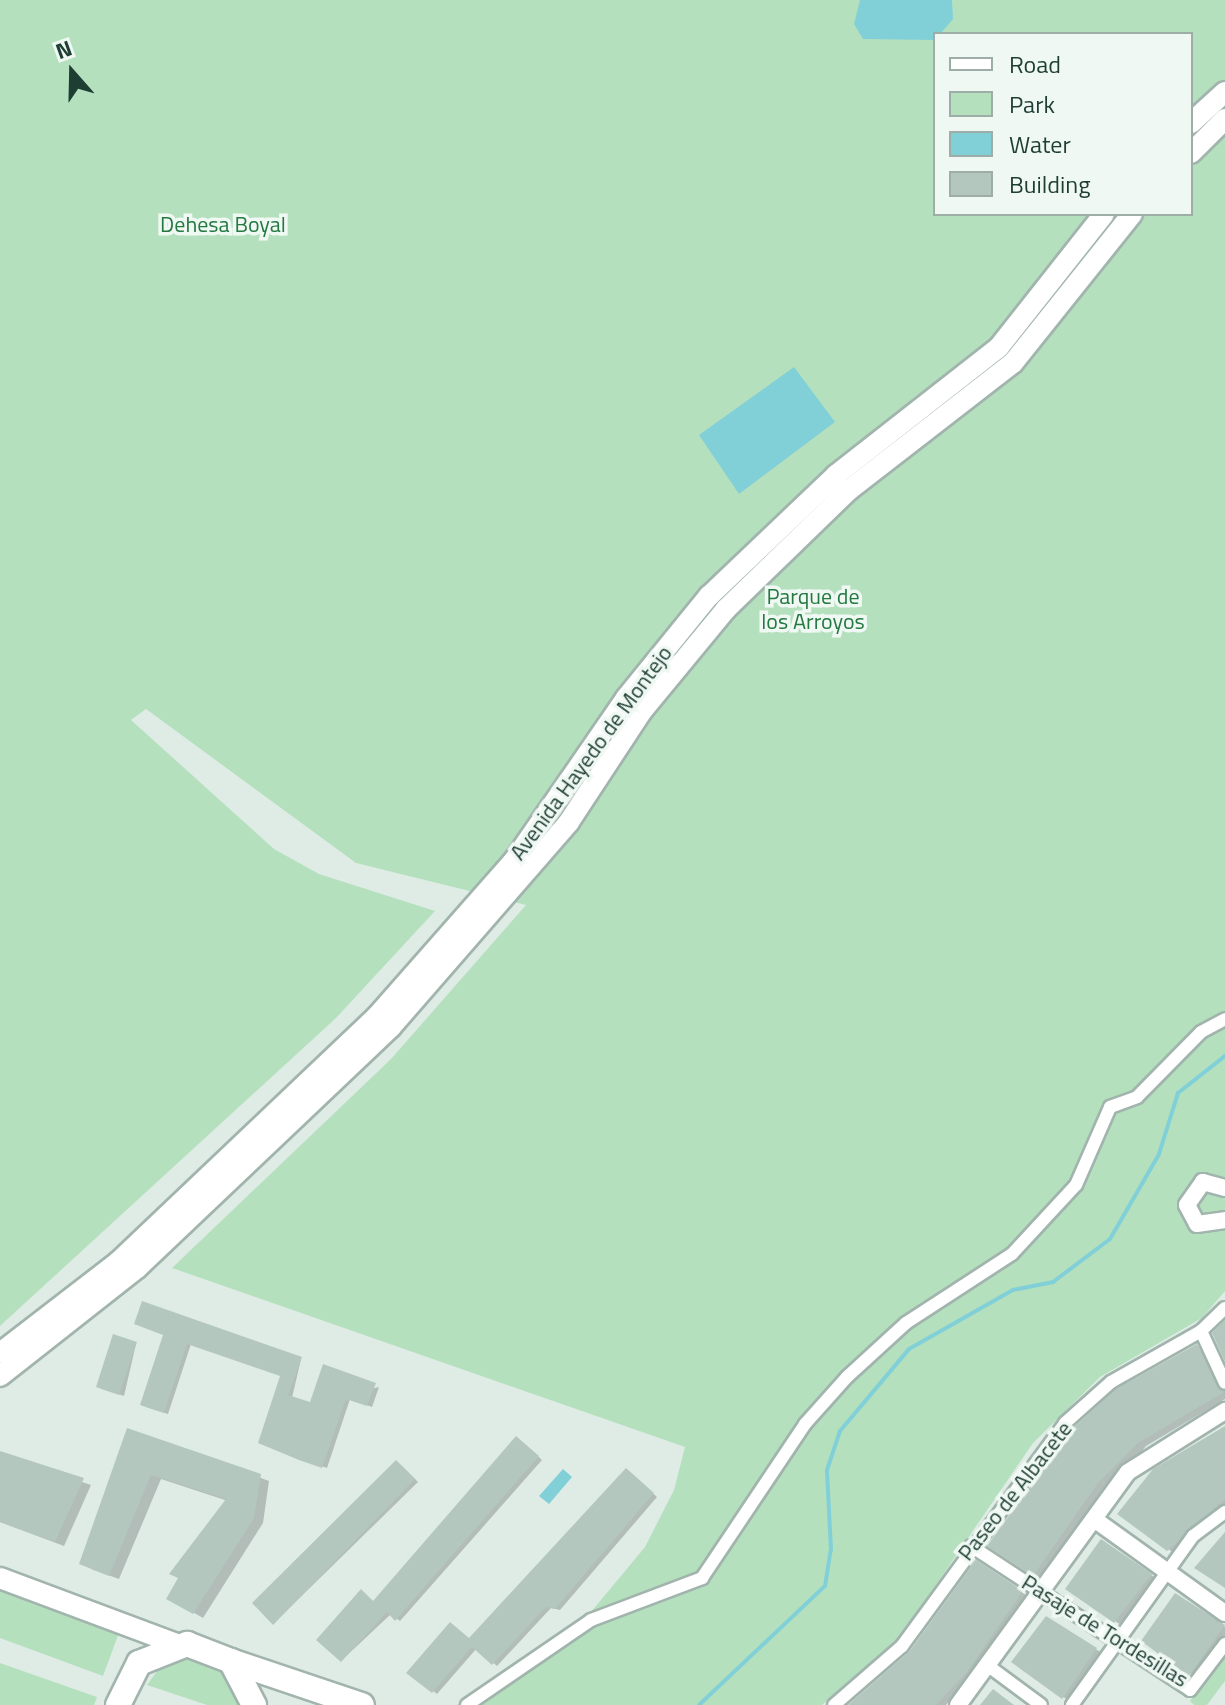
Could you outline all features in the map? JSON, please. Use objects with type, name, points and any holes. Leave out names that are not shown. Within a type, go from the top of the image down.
[{"type":"main road","points":[[118,1705],[139,1663],[179,1645],[362,1705]]},
{"type":"main road","points":[[231,1661],[254,1705]]},
{"type":"street","points":[[1193,121],[1225,92]]},
{"type":"street","points":[[1193,151],[1225,119]]},
{"type":"street","name":"Avenida Hayedo de Montejo","points":[[0,1353],[100,1286],[377,1016],[522,851],[626,698],[709,596],[836,475],[999,347],[1102,216]]},
{"type":"street","points":[[0,1376],[100,1286],[278,1142],[391,1027],[560,833],[642,711],[735,600],[849,490],[1013,363],[1130,216]]},
{"type":"street","points":[[467,1705],[591,1620],[702,1578],[805,1424],[847,1377],[906,1323],[1012,1254],[1076,1185],[1110,1107],[1137,1097],[1201,1032],[1225,1019]]},
{"type":"street","points":[[1225,1188],[1203,1182],[1187,1205],[1197,1224],[1225,1220]]},
{"type":"street","name":"Paseo de Albacete","points":[[834,1705],[902,1646],[971,1546],[1065,1423],[1111,1382],[1201,1331],[1225,1308]]},
{"type":"street","points":[[1201,1331],[1225,1383]]},
{"type":"street","points":[[958,1705],[1128,1472],[1225,1411]]},
{"type":"street","points":[[1072,1705],[1193,1536],[1225,1512]]},
{"type":"street","points":[[1094,1519],[1225,1613]]},
{"type":"street","name":"Pasaje de Tordesillas","points":[[971,1546],[1190,1690],[1225,1644]]},
{"type":"street","points":[[0,1578],[179,1645]]},
{"type":"street","points":[[987,1665],[1041,1705]]},
{"type":"green space","name":"Parque de los Arroyos","points":[[0,0],[1225,0],[1225,1291],[1202,1318],[1100,1377],[1033,1443],[901,1636],[822,1705],[457,1705],[571,1636],[645,1547],[674,1490],[685,1447],[172,1268],[391,1059],[526,905],[356,863],[146,709],[131,720],[274,849],[319,874],[435,911],[336,1018],[0,1326]]},
{"type":"green space","points":[[0,1588],[120,1630],[103,1676],[0,1638]]},
{"type":"green space","points":[[1225,1654],[1225,1681],[1207,1705],[1194,1705],[1190,1701]]},
{"type":"green space","points":[[192,1657],[219,1665],[242,1705],[207,1705],[147,1685],[163,1663]]},
{"type":"green space","points":[[0,1663],[97,1697],[94,1705],[0,1705]]},
{"type":"water","points":[[860,0],[952,0],[953,19],[942,32],[933,32],[933,40],[863,39],[854,24]]},
{"type":"water","points":[[794,367],[835,422],[739,494],[699,435]]},
{"type":"water","points":[[563,1469],[572,1477],[549,1504],[539,1496]]},
{"type":"building","points":[[142,1301],[302,1357],[288,1395],[310,1402],[323,1364],[376,1383],[367,1406],[346,1399],[322,1468],[258,1443],[280,1376],[187,1344],[164,1413],[140,1405],[163,1335],[134,1324]]},
{"type":"building","points":[[1225,1320],[1225,1362],[1212,1333]]},
{"type":"building","points":[[113,1334],[137,1342],[119,1395],[96,1387]]},
{"type":"building","points":[[1197,1344],[1224,1392],[1138,1443],[1098,1483],[1033,1576],[987,1546],[1072,1429],[1116,1389]]},
{"type":"building","points":[[1225,1426],[1225,1499],[1167,1551],[1117,1514],[1153,1469]]},
{"type":"building","points":[[127,1428],[261,1474],[254,1518],[193,1614],[166,1599],[178,1578],[169,1574],[226,1499],[151,1475],[109,1576],[79,1564]]},
{"type":"building","points":[[516,1436],[539,1456],[395,1621],[387,1612],[341,1662],[316,1640],[361,1589],[373,1601]]},
{"type":"building","points":[[0,1451],[84,1478],[55,1542],[0,1522]]},
{"type":"building","points":[[396,1460],[415,1479],[273,1625],[252,1603]]},
{"type":"building","points":[[626,1468],[654,1493],[555,1609],[546,1607],[492,1665],[472,1647],[432,1693],[406,1673],[450,1622],[469,1638]]},
{"type":"building","points":[[1225,1532],[1225,1588],[1194,1568]]},
{"type":"building","points":[[1101,1539],[1152,1574],[1114,1623],[1065,1589]]},
{"type":"building","points":[[976,1560],[1023,1591],[966,1673],[936,1705],[848,1705],[909,1652]]},
{"type":"building","points":[[1175,1593],[1225,1625],[1189,1676],[1141,1641]]},
{"type":"building","points":[[1046,1616],[1097,1648],[1062,1699],[1011,1662]]},
{"type":"building","points":[[993,1689],[1014,1705],[980,1705]]},
{"type":"waterway","points":[[699,1705],[825,1586],[831,1550],[827,1470],[840,1431],[909,1349],[1013,1290],[1053,1282],[1110,1239],[1159,1154],[1178,1093],[1225,1056]]},
{"type":"park label","name":"Dehesa Boyal","points":[[223,225]]}]
